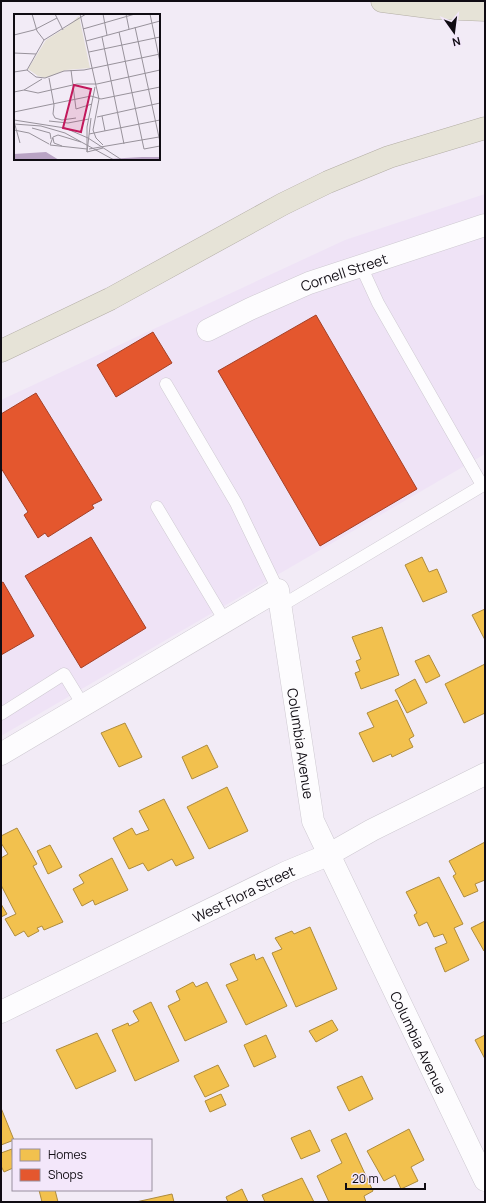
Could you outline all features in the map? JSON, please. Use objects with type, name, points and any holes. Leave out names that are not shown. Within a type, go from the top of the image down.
[{"type":"highway","points":[[382,1],[436,8],[485,10]]},
{"type":"highway","points":[[1,351],[110,299],[283,204],[328,182],[389,157],[485,128]]},
{"type":"street","name":"Cornell Street","points":[[208,330],[250,308],[309,282],[485,225]]},
{"type":"street","points":[[1,754],[225,621],[280,598]]},
{"type":"street","name":"Columbia Avenue","points":[[280,598],[313,821],[485,1180]]},
{"type":"street","name":"West Flora Street","points":[[1,1012],[287,872],[328,855],[372,830],[485,774]]},
{"type":"lane","points":[[166,384],[236,504],[280,598],[484,484],[378,303],[361,266]]},
{"type":"lane","points":[[157,508],[225,621]]},
{"type":"lane","points":[[1,714],[64,674],[83,705]]},
{"type":"shaded area","points":[[485,194],[485,454],[1,736],[1,400],[345,240]]},
{"type":"building: Homes","points":[[422,557],[429,572],[437,569],[447,592],[423,602],[405,565]]},
{"type":"building: Homes","points":[[485,609],[485,640],[472,615]]},
{"type":"building: Homes","points":[[382,627],[399,675],[361,689],[355,673],[360,671],[356,661],[361,659],[352,637]]},
{"type":"building: Homes","points":[[429,655],[440,676],[426,683],[415,661]]},
{"type":"building: Homes","points":[[485,664],[485,713],[464,723],[445,684]]},
{"type":"building: Homes","points":[[415,679],[427,703],[407,713],[395,690]]},
{"type":"building: Homes","points":[[397,700],[414,736],[409,739],[413,747],[392,757],[391,754],[373,762],[359,733],[374,727],[367,713]]},
{"type":"building: Homes","points":[[125,723],[142,757],[119,767],[101,733]]},
{"type":"building: Homes","points":[[207,745],[218,767],[192,779],[182,757]]},
{"type":"building: Homes","points":[[227,787],[248,831],[209,849],[187,807]]},
{"type":"building: Homes","points":[[164,799],[194,858],[176,866],[172,859],[148,871],[143,863],[129,869],[113,838],[132,828],[136,835],[149,830],[139,811]]},
{"type":"building: Homes","points":[[17,828],[37,864],[33,866],[63,922],[44,930],[42,926],[37,928],[39,931],[28,937],[24,931],[15,936],[5,919],[16,914],[1,885],[1,858],[8,854],[1,843],[1,836]]},
{"type":"building: Homes","points":[[485,842],[485,880],[475,884],[478,891],[464,897],[453,876],[456,874],[449,861]]},
{"type":"building: Homes","points":[[50,845],[62,867],[48,874],[37,851]]},
{"type":"building: Homes","points":[[112,858],[128,890],[95,905],[93,900],[82,906],[73,889],[84,883],[79,875]]},
{"type":"building: Homes","points":[[439,877],[463,924],[454,928],[469,960],[445,972],[435,948],[447,943],[443,934],[434,937],[427,922],[419,926],[414,915],[417,913],[406,892]]},
{"type":"building: Homes","points":[[1,904],[7,914],[1,917]]},
{"type":"building: Homes","points":[[485,921],[485,951],[484,951],[471,928]]},
{"type":"building: Homes","points":[[310,927],[337,989],[296,1007],[272,953],[282,949],[275,938],[292,931],[294,934]]},
{"type":"building: Homes","points":[[254,954],[256,960],[263,957],[287,1006],[246,1025],[226,985],[238,980],[230,964]]},
{"type":"building: Homes","points":[[193,982],[196,987],[207,982],[227,1022],[185,1041],[168,1006],[180,1000],[176,991]]},
{"type":"building: Homes","points":[[151,1002],[179,1061],[135,1081],[112,1030],[128,1023],[129,1026],[139,1021],[133,1011]]},
{"type":"building: Homes","points":[[332,1020],[338,1030],[316,1042],[309,1031]]},
{"type":"building: Homes","points":[[97,1033],[116,1071],[76,1089],[56,1050]]},
{"type":"building: Homes","points":[[266,1035],[276,1057],[254,1067],[244,1045]]},
{"type":"building: Homes","points":[[485,1035],[485,1059],[475,1040]]},
{"type":"building: Homes","points":[[218,1065],[229,1086],[205,1097],[194,1076]]},
{"type":"building: Homes","points":[[362,1076],[373,1099],[349,1111],[337,1087]]},
{"type":"building: Homes","points":[[221,1094],[226,1105],[210,1112],[205,1101]]},
{"type":"building: Homes","points":[[1,1108],[14,1139],[1,1145]]},
{"type":"building: Homes","points":[[409,1129],[424,1160],[411,1167],[418,1181],[401,1189],[395,1175],[384,1181],[367,1151]]},
{"type":"building: Homes","points":[[310,1130],[320,1151],[301,1159],[291,1138]]},
{"type":"building: Homes","points":[[346,1133],[373,1191],[364,1196],[366,1202],[329,1202],[317,1176],[342,1163],[331,1140]]},
{"type":"building: Homes","points":[[12,1149],[12,1168],[4,1172],[1,1166],[1,1153]]},
{"type":"building: Homes","points":[[302,1178],[314,1202],[265,1202],[262,1195]]},
{"type":"building: Homes","points":[[242,1189],[248,1202],[228,1202],[226,1197]]},
{"type":"building: Homes","points":[[39,1191],[55,1191],[58,1202],[42,1202]]},
{"type":"building: Homes","points":[[172,1194],[174,1202],[136,1202]]},
{"type":"building: Shops","points":[[316,315],[417,489],[320,546],[218,371]]},
{"type":"building: Shops","points":[[153,332],[172,363],[116,397],[97,365]]},
{"type":"building: Shops","points":[[36,393],[102,500],[92,505],[94,508],[48,537],[45,533],[38,538],[24,515],[28,512],[1,468],[1,414]]},
{"type":"building: Shops","points":[[91,537],[146,628],[81,668],[25,576]]},
{"type":"building: Shops","points":[[3,582],[34,636],[1,655],[1,583]]}]
